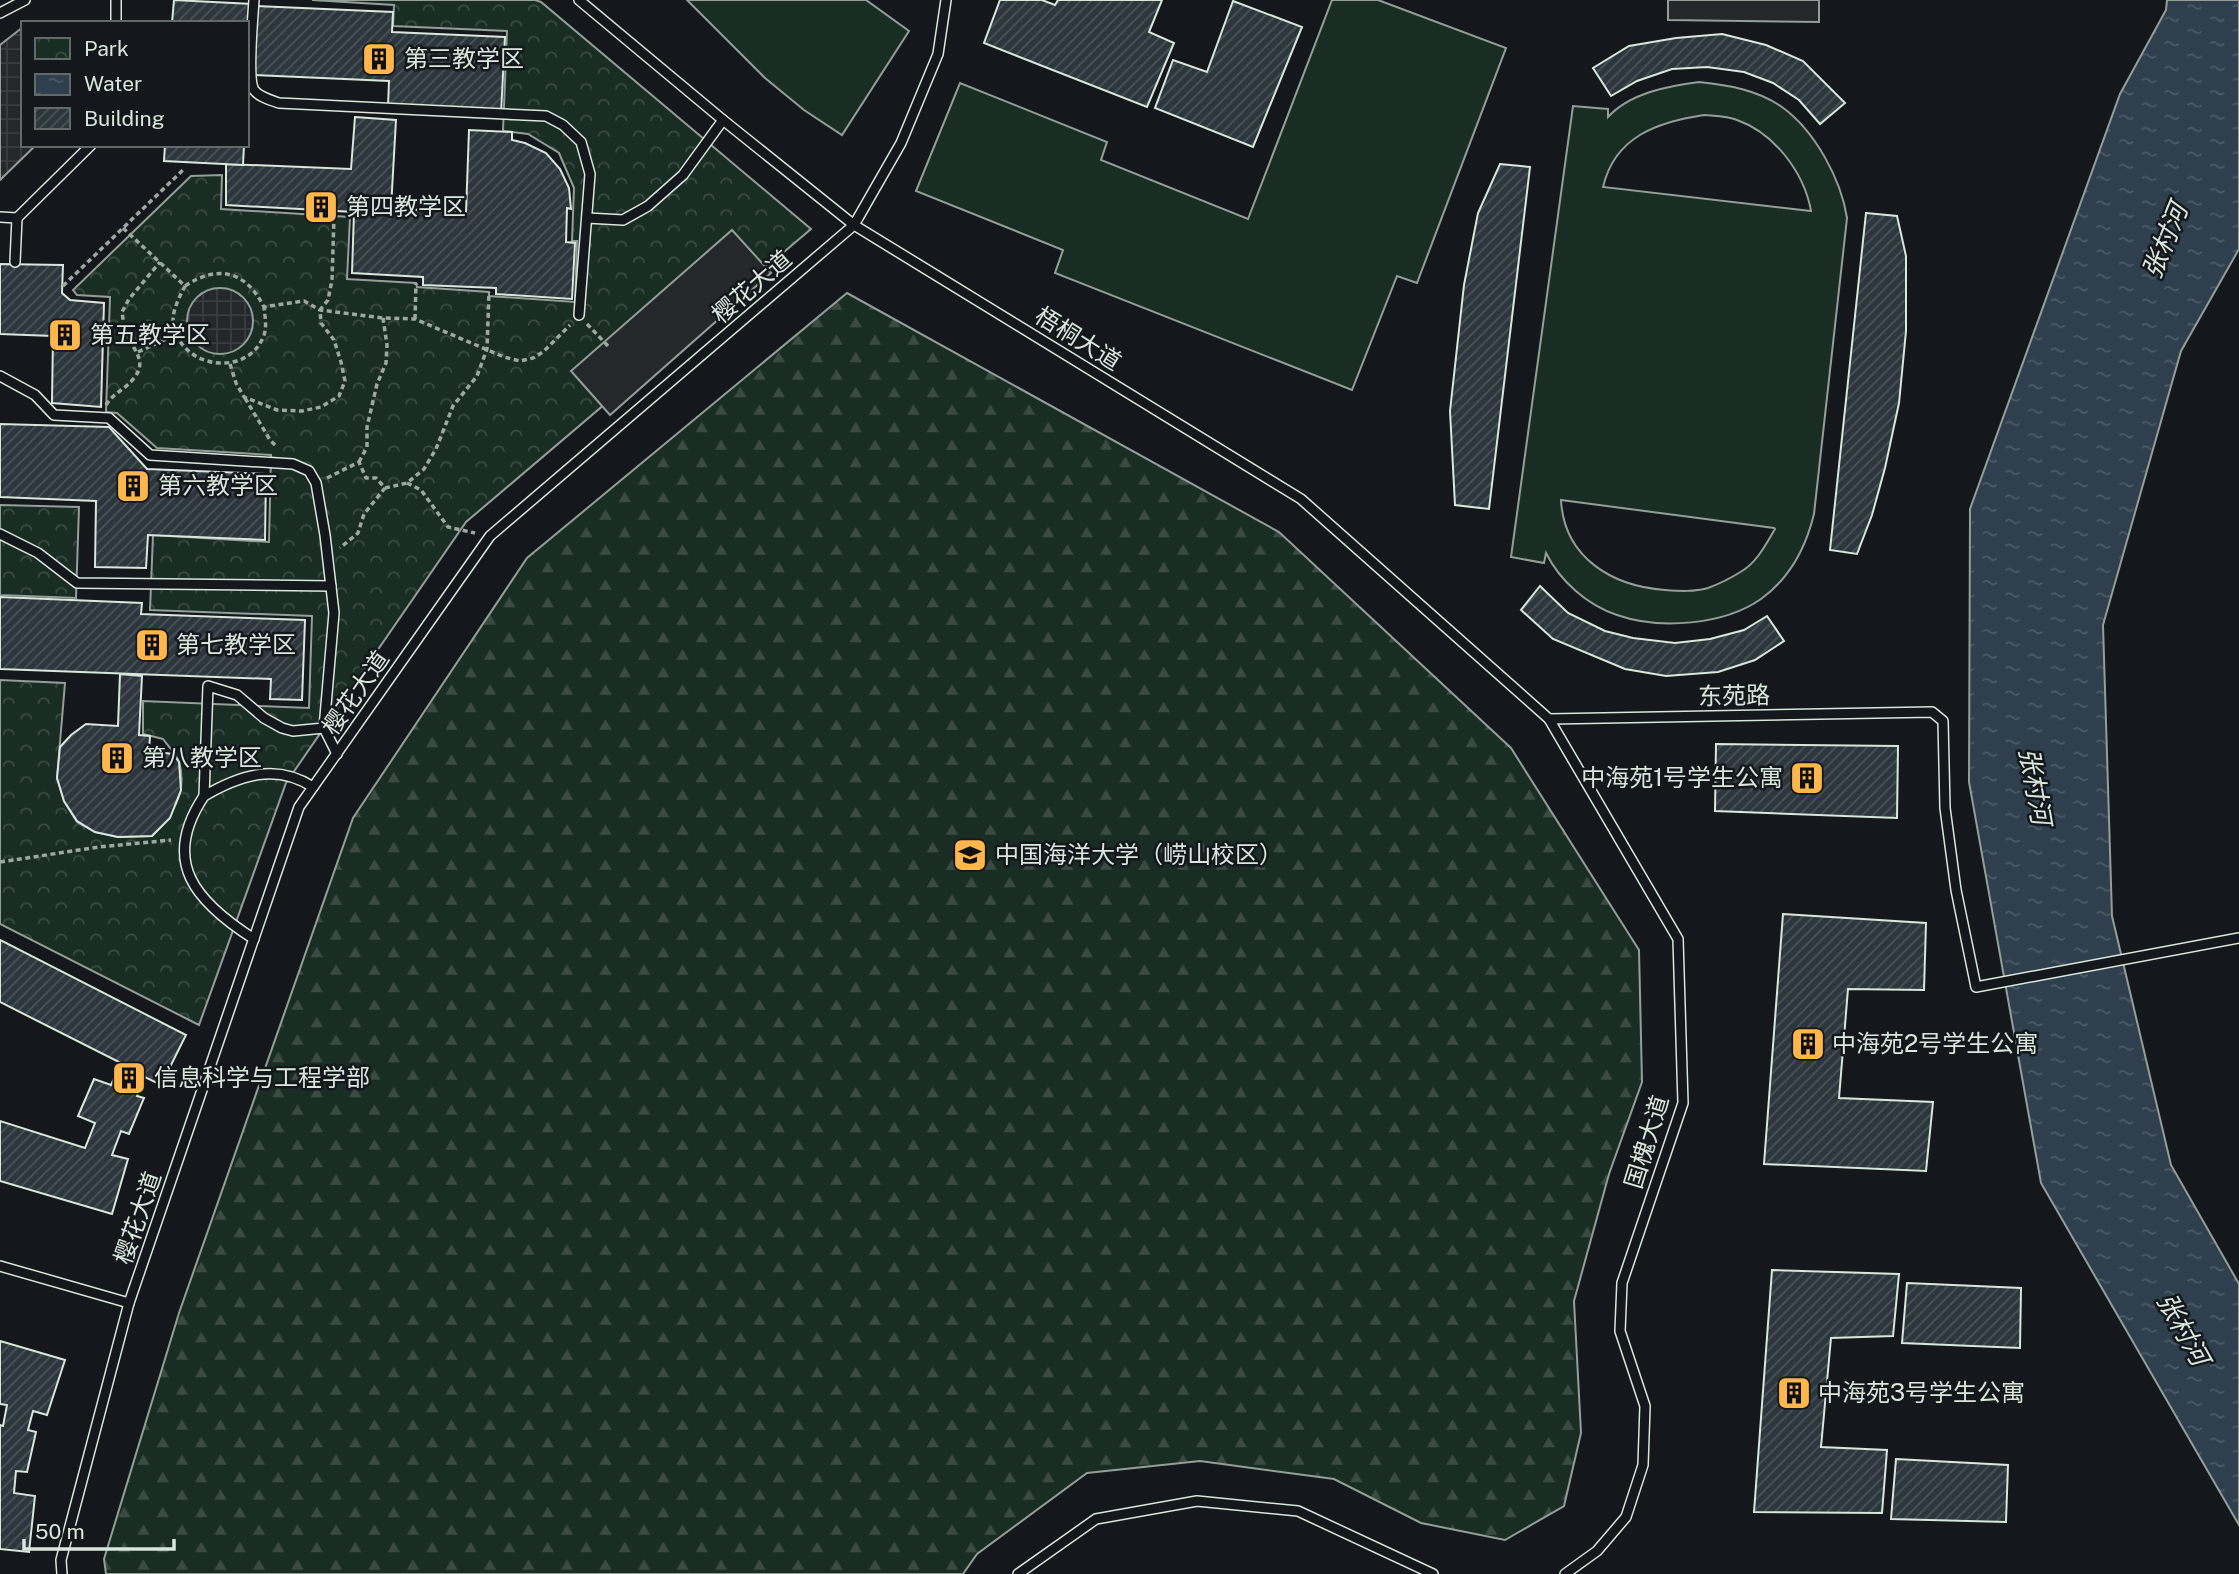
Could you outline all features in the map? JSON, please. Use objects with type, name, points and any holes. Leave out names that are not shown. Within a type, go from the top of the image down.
[{"type":"lane","points":[[0,13],[24,0]]},
{"type":"lane","points":[[116,0],[116,21]]},
{"type":"lane","points":[[254,0],[250,77],[254,89],[266,98],[279,103],[546,117],[563,125],[581,142],[590,174],[579,316]]},
{"type":"lane","name":"梧桐大道","points":[[579,0],[855,225],[1301,499],[1549,719]]},
{"type":"lane","name":"樱花大道","points":[[62,1574],[61,1560],[129,1303],[299,807],[490,536],[855,225],[901,143],[938,54],[946,0]]},
{"type":"lane","points":[[587,218],[623,220],[648,206],[683,175],[723,120]]},
{"type":"lane","points":[[15,261],[17,218],[89,147]]},
{"type":"lane","points":[[0,217],[17,218]]},
{"type":"lane","points":[[0,376],[35,395],[54,415],[109,418],[150,455],[293,464],[309,471],[316,483],[334,613],[324,728],[337,754]]},
{"type":"lane","points":[[0,534],[38,554],[77,583],[331,586]]},
{"type":"lane","points":[[204,796],[208,686],[237,695],[264,718],[282,728],[293,731],[324,728]]},
{"type":"lane","name":"东苑路","points":[[1549,719],[1933,712],[1942,721],[1945,808],[1956,890],[1976,987],[2239,939]]},
{"type":"lane","name":"国槐大道","points":[[1549,719],[1678,939],[1683,1103],[1622,1283],[1620,1331],[1646,1406],[1643,1465],[1626,1517],[1597,1551],[1565,1574]]},
{"type":"lane","points":[[254,939],[229,923],[190,881],[184,838],[192,814],[204,796],[226,784],[250,776],[272,773],[299,778],[313,788]]},
{"type":"lane","points":[[0,1266],[129,1303]]},
{"type":"lane","points":[[1018,1574],[1096,1519],[1197,1501],[1298,1511],[1433,1574]]},
{"type":"path","points":[[62,286],[184,169]]},
{"type":"path","points":[[244,397],[277,410],[302,411],[321,407],[339,396],[345,382],[341,362],[334,340],[321,323],[320,310],[328,300],[332,280],[334,217]]},
{"type":"path","points":[[123,228],[185,286]]},
{"type":"path","points":[[105,417],[107,403],[133,380],[139,370],[138,352],[127,334],[122,312],[129,299],[159,262]]},
{"type":"path","points":[[223,273],[238,278],[250,287],[264,307],[265,334],[257,348],[246,357],[230,364],[210,363],[194,356],[184,347],[173,327],[174,313],[185,286],[201,275],[223,273]]},
{"type":"path","points":[[415,319],[416,283]]},
{"type":"path","points":[[327,554],[342,547],[358,533],[364,514],[385,488],[407,483],[424,468],[436,449],[453,406],[477,376],[487,349],[489,292]]},
{"type":"path","points":[[264,307],[304,301],[320,310],[415,319],[504,357],[520,361],[533,359],[543,352],[579,316],[608,346]]},
{"type":"path","points":[[316,483],[359,462],[367,447],[367,427],[377,384],[386,363],[387,345],[383,318]]},
{"type":"path","points":[[138,352],[177,334]]},
{"type":"path","points":[[230,364],[236,383],[270,440],[293,464]]},
{"type":"path","points":[[359,462],[366,478],[376,478],[385,488]]},
{"type":"path","points":[[407,483],[421,490],[448,527],[490,536]]},
{"type":"path","points":[[0,862],[184,838]]},
{"type":"green space","points":[[312,0],[541,2],[811,229],[466,522],[286,783],[199,1025],[0,924],[0,680],[65,683],[57,778],[64,801],[77,822],[95,832],[118,837],[152,836],[172,812],[180,793],[181,773],[178,759],[163,739],[143,734],[143,701],[309,708],[312,616],[150,610],[153,535],[269,542],[271,455],[157,448],[117,413],[106,412],[110,297],[77,295],[73,290],[191,176],[222,175],[221,209],[350,217],[347,279],[416,283],[417,287],[489,292],[489,296],[575,302],[577,241],[572,241],[574,188],[559,153],[528,134],[503,131],[507,31],[393,26],[394,5]]},
{"type":"green space","points":[[687,0],[866,0],[909,31],[842,135],[804,110],[765,78]]},
{"type":"green space","points":[[1332,0],[1378,0],[1506,48],[1417,283],[1397,276],[1352,390],[1055,273],[1063,250],[916,191],[960,83],[1107,142],[1101,160],[1248,219]]},
{"type":"green space","points":[[1699,82],[1753,92],[1773,101],[1794,117],[1825,157],[1839,188],[1847,218],[1814,514],[1795,561],[1771,591],[1746,608],[1729,615],[1691,622],[1652,622],[1617,615],[1595,605],[1567,582],[1546,553],[1544,563],[1511,557],[1573,106],[1608,109],[1608,117],[1638,96]],"holes":[[[1704,115],[1737,120],[1751,126],[1775,144],[1802,182],[1811,211],[1603,187],[1617,155],[1641,134],[1670,122]],[[1561,500],[1774,528],[1775,529],[1752,563],[1738,574],[1703,589],[1665,590],[1626,582],[1594,565],[1571,538],[1564,520]]]},
{"type":"green space","points":[[847,293],[1279,532],[1511,748],[1639,950],[1642,1082],[1609,1174],[1574,1301],[1581,1433],[1564,1506],[1505,1540],[1421,1523],[1334,1479],[1200,1461],[1087,1473],[977,1554],[963,1574],[106,1574],[104,1559],[179,1313],[353,818],[527,558]]},
{"type":"green space","points":[[0,505],[79,507],[76,598],[0,595]]},
{"type":"shaded area","points":[[1668,0],[1819,0],[1819,22],[1668,20]]},
{"type":"shaded area","points":[[21,29],[21,147],[34,147],[0,180],[0,45]]},
{"type":"shaded area","points":[[732,230],[771,273],[610,415],[571,371]]},
{"type":"shaded area","points":[[213,288],[227,288],[239,293],[248,302],[253,321],[251,334],[244,345],[227,354],[213,354],[201,349],[192,340],[187,328],[187,314],[192,302],[201,293]]},
{"type":"water","name":"张村河","points":[[2167,0],[2239,0],[2239,249],[2181,351],[2103,625],[2112,916],[2171,1165],[2239,1284],[2239,1525],[2041,1183],[1969,782],[1970,509],[2120,94],[2166,10]]},
{"type":"building","points":[[174,0],[252,4],[248,83],[248,21],[172,21]]},
{"type":"building","points":[[1000,0],[1042,0],[1055,5],[1058,0],[1162,0],[1149,32],[1174,43],[1147,107],[984,43]]},
{"type":"building","points":[[1233,1],[1302,27],[1253,147],[1155,108],[1173,60],[1207,72]]},
{"type":"building","name":"第三教学区","points":[[256,6],[393,12],[392,32],[505,37],[501,113],[388,107],[389,81],[253,75]]},
{"type":"building","points":[[1722,34],[1766,45],[1803,61],[1845,103],[1820,124],[1799,100],[1773,83],[1744,72],[1707,67],[1672,69],[1637,81],[1611,96],[1593,68],[1629,46]]},
{"type":"building","name":"第四教学区","points":[[355,117],[396,120],[391,208],[466,213],[469,130],[512,132],[512,140],[546,153],[560,169],[569,188],[571,209],[567,208],[566,242],[575,243],[572,299],[496,294],[496,288],[423,285],[423,277],[352,273],[354,212],[226,205],[226,164],[351,169]]},
{"type":"building","points":[[165,147],[244,147],[243,165],[164,161]]},
{"type":"building","points":[[1500,164],[1530,167],[1489,509],[1455,505],[1450,411],[1464,285],[1478,213]]},
{"type":"building","points":[[1866,213],[1897,216],[1906,256],[1906,331],[1899,403],[1885,468],[1872,515],[1857,554],[1830,550]]},
{"type":"building","name":"第五教学区","points":[[0,264],[63,265],[62,293],[70,300],[104,303],[101,407],[52,403],[53,336],[0,334]]},
{"type":"building","name":"第六教学区","points":[[0,424],[109,427],[147,469],[266,474],[265,540],[148,535],[146,568],[95,567],[96,501],[0,497]]},
{"type":"building","points":[[1540,586],[1568,613],[1605,631],[1633,638],[1675,643],[1710,639],[1744,630],[1767,616],[1784,641],[1755,660],[1718,672],[1666,676],[1625,669],[1553,639],[1521,610]]},
{"type":"building","name":"第七教学区","points":[[0,597],[142,603],[141,614],[305,620],[302,700],[270,699],[271,679],[0,669]]},
{"type":"building","name":"第八教学区","points":[[120,674],[142,676],[139,735],[150,736],[149,751],[173,754],[179,762],[181,790],[170,818],[152,836],[118,837],[95,832],[77,821],[64,801],[57,778],[60,747],[71,735],[86,724],[118,726]]},
{"type":"building","name":"中海苑1号学生公寓","points":[[1716,744],[1898,746],[1897,818],[1715,811]]},
{"type":"building","name":"中海苑2号学生公寓","points":[[1783,914],[1926,923],[1924,990],[1848,989],[1839,1098],[1933,1102],[1926,1171],[1764,1164]]},
{"type":"building","name":"信息科学与工程学部","points":[[0,940],[186,1035],[161,1085],[145,1077],[137,1096],[144,1098],[129,1134],[121,1131],[112,1155],[128,1159],[112,1214],[0,1181],[0,1121],[85,1148],[95,1123],[78,1116],[94,1079],[111,1085],[121,1063],[0,1002]]},
{"type":"building","name":"中海苑3号学生公寓","points":[[1772,1270],[1899,1274],[1893,1336],[1831,1338],[1821,1447],[1887,1450],[1882,1513],[1754,1512]]},
{"type":"building","points":[[1907,1283],[2021,1288],[2020,1348],[1902,1343]]},
{"type":"building","points":[[0,1341],[65,1360],[47,1415],[33,1411],[28,1430],[36,1432],[27,1472],[16,1471],[14,1493],[35,1496],[29,1552],[0,1549],[0,1425],[3,1426],[7,1405],[0,1404]]},
{"type":"building","points":[[1896,1459],[2008,1465],[2006,1522],[1891,1519]]},
{"type":"place","name":"第三教学区","points":[[379,59]]},
{"type":"place","name":"第四教学区","points":[[321,207]]},
{"type":"place","name":"第五教学区","points":[[65,335]]},
{"type":"place","name":"第六教学区","points":[[133,486]]},
{"type":"place","name":"第七教学区","points":[[152,645]]},
{"type":"place","name":"第八教学区","points":[[117,758]]},
{"type":"place","name":"中海苑1号学生公寓","points":[[1807,778]]},
{"type":"place","name":"中国海洋大学（崂山校区）","points":[[970,855]]},
{"type":"place","name":"中海苑2号学生公寓","points":[[1808,1044]]},
{"type":"place","name":"信息科学与工程学部","points":[[129,1078]]},
{"type":"place","name":"中海苑3号学生公寓","points":[[1794,1393]]}]
